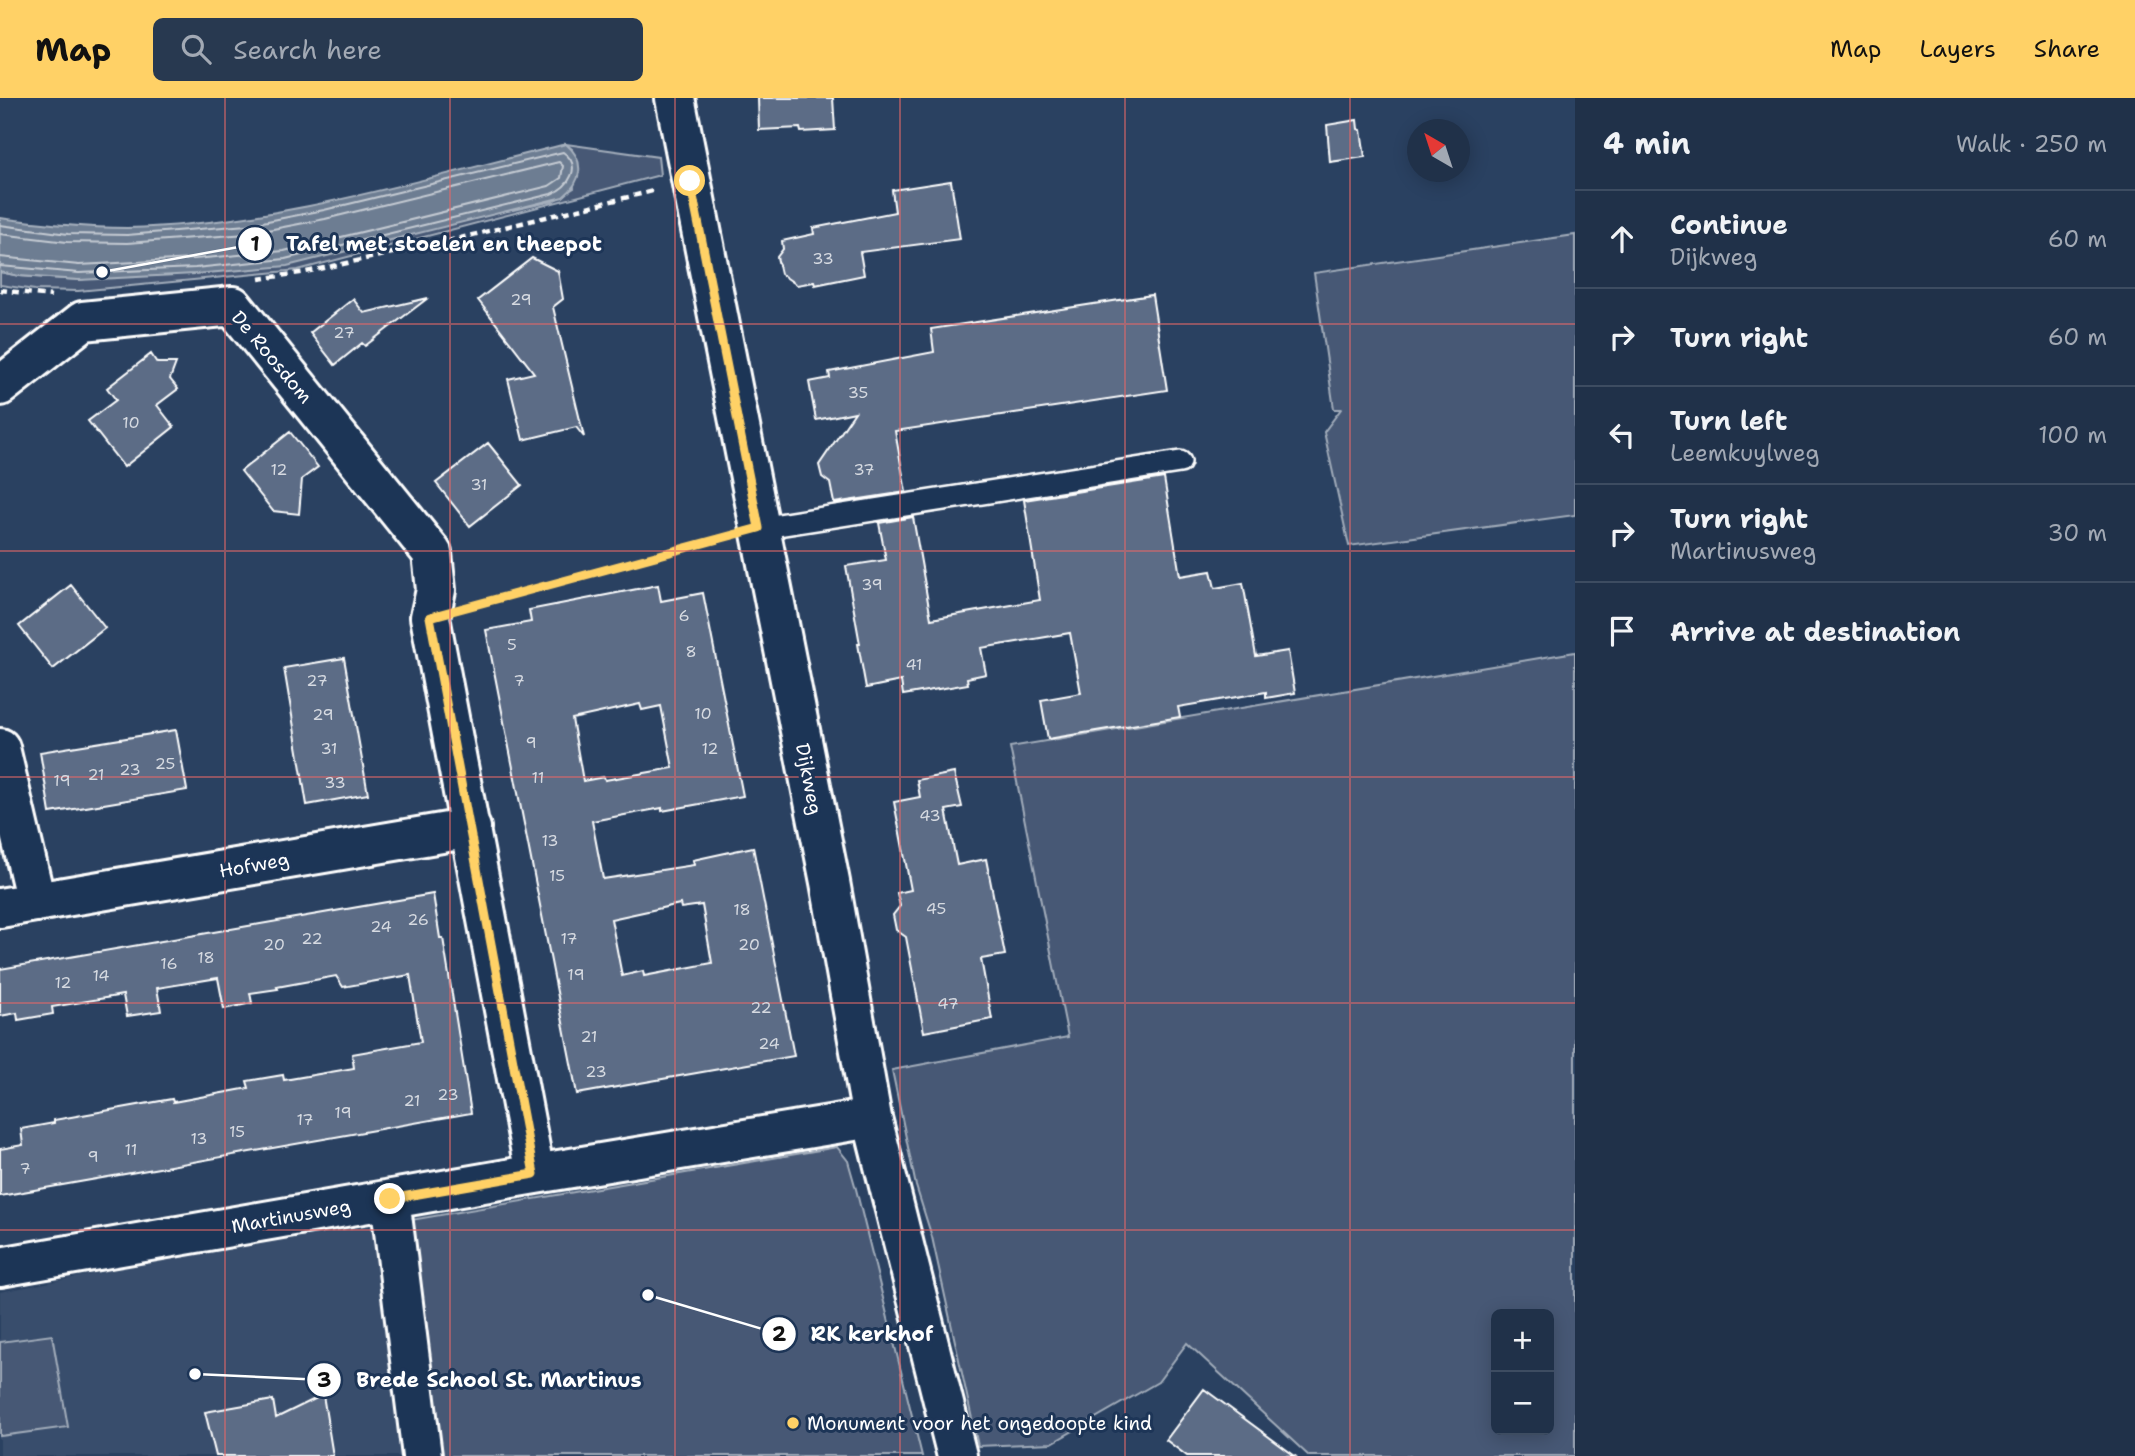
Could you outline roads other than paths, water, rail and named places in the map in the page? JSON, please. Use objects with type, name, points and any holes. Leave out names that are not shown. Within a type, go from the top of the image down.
[{"type":"street","name":"Dijkweg","points":[[675,98],[830,882],[872,1118],[957,1456]]},
{"type":"street","name":"De Roosdom","points":[[0,386],[83,321],[233,306],[432,553],[436,590],[430,617],[471,828]]},
{"type":"street","name":"Hofweg","points":[[0,748],[18,905],[471,828]]},
{"type":"street","points":[[471,828],[534,1174]]},
{"type":"street","name":"Martinusweg","points":[[0,1266],[872,1118]]},
{"type":"street","points":[[390,1199],[422,1456]]},
{"type":"lane","points":[[759,528],[1180,462]]},
{"type":"water","points":[[566,144],[577,157],[579,171],[574,185],[563,197],[287,266],[79,280],[0,272],[0,218],[127,228],[239,218],[349,198]]},
{"type":"place","name":"Tafel met stoelen en theepot","points":[[102,272]]},
{"type":"place","name":"RK kerkhof","points":[[648,1295]]},
{"type":"place","name":"Brede School St. Martinus","points":[[195,1374]]},
{"type":"place","name":"Monument voor het ongedoopte kind","points":[[793,1423]]}]
